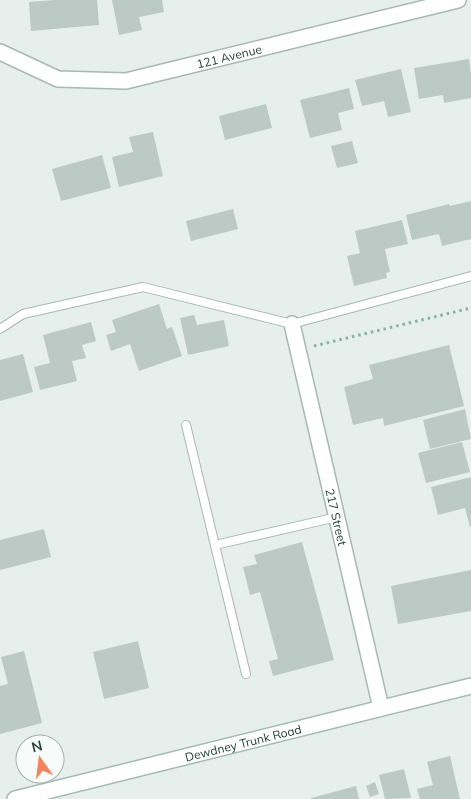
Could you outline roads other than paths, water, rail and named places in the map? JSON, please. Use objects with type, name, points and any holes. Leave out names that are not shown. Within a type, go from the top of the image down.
[{"type":"street","name":"121 Avenue","points":[[0,52],[58,79],[126,81],[458,0]]},
{"type":"street","name":"217 Street","points":[[292,324],[381,708]]},
{"type":"street","name":"Dewdney Trunk Road","points":[[15,799],[471,686]]},
{"type":"lane","points":[[0,329],[23,314],[143,287],[292,324],[471,276]]},
{"type":"lane","points":[[186,425],[246,674]]},
{"type":"lane","points":[[215,545],[337,517]]}]
